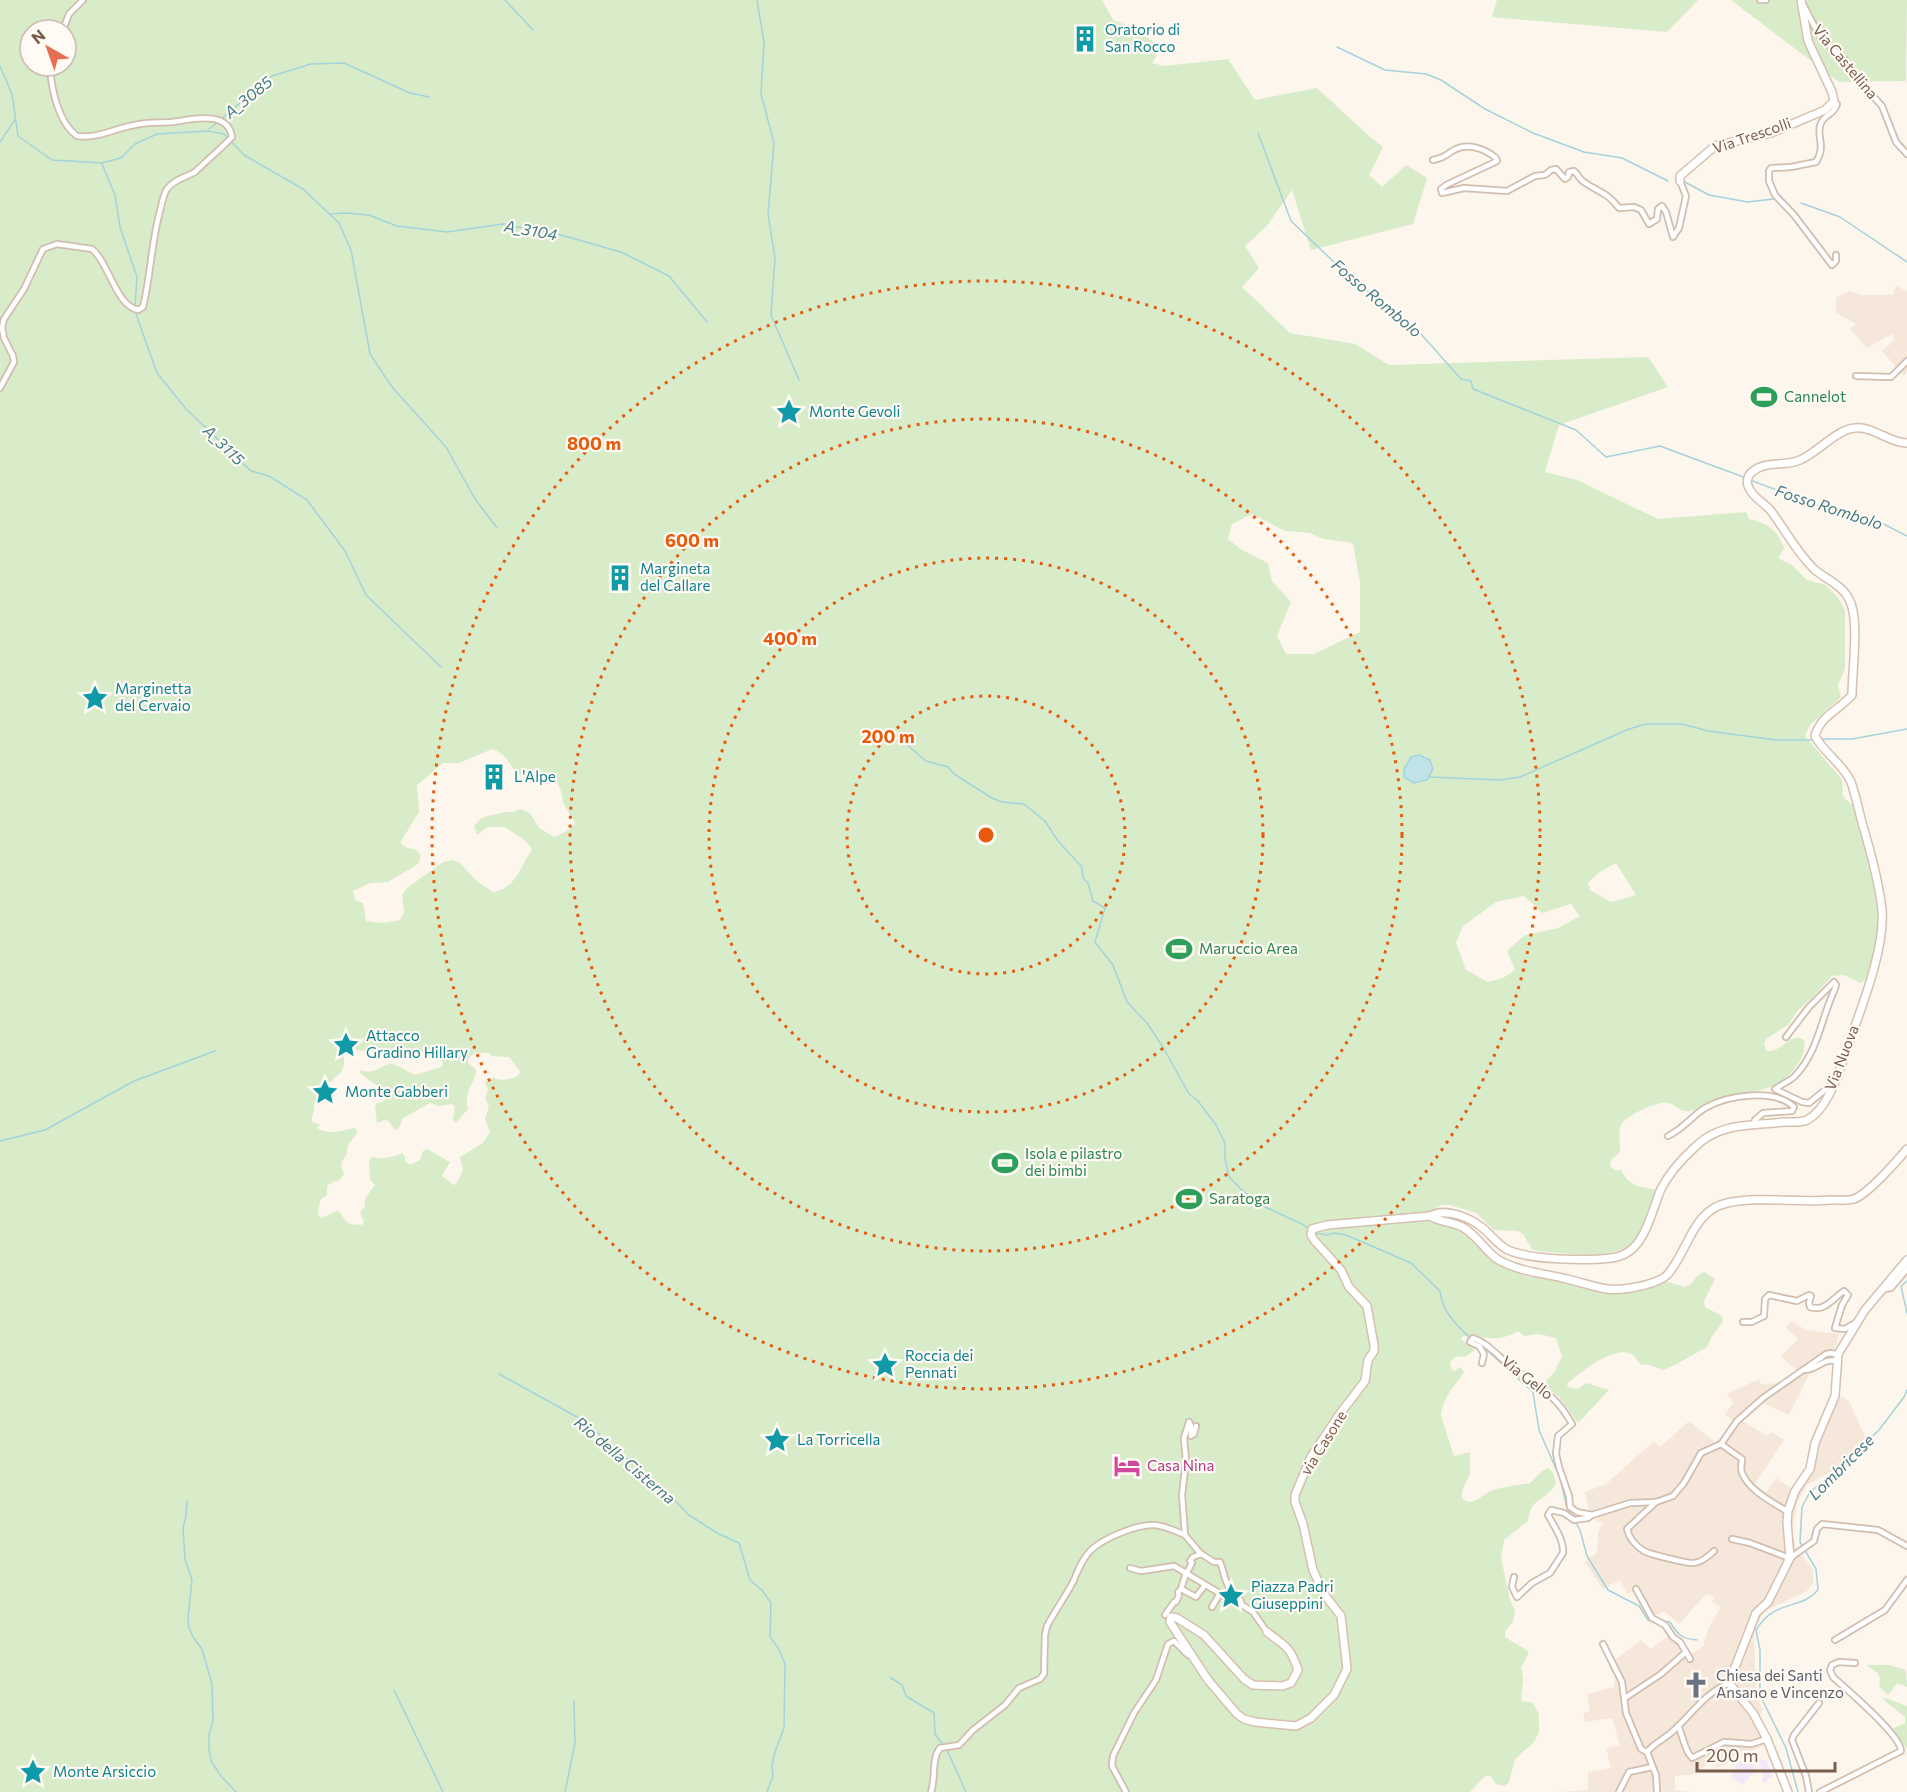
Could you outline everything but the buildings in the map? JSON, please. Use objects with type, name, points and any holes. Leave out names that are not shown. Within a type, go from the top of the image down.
[{"type":"street","points":[[68,18],[83,0]]},
{"type":"street","points":[[1760,0],[1766,0]]},
{"type":"street","points":[[1801,0],[1808,41],[1837,104],[1836,109],[1822,121],[1820,127],[1821,152],[1816,162],[1771,168],[1769,176],[1774,195],[1794,215],[1832,265],[1836,261],[1836,255]]},
{"type":"street","name":"Via Castellina","points":[[1801,0],[1820,37],[1845,60],[1860,82],[1882,106],[1896,142],[1907,154]]},
{"type":"street","points":[[0,388],[14,362],[4,338],[2,328],[4,319],[24,289],[43,249],[57,244],[92,249],[103,261],[115,287],[129,306],[138,310],[143,307],[150,282],[152,246],[166,191],[173,183],[196,171],[232,137],[224,123],[206,117],[135,125],[103,135],[77,136],[56,104],[52,78]]},
{"type":"street","name":"Via Trescolli","points":[[1432,160],[1442,159],[1462,147],[1485,149],[1497,160],[1441,189],[1442,193],[1464,188],[1507,191],[1535,176],[1545,175],[1551,170],[1558,170],[1565,179],[1569,172],[1574,171],[1581,181],[1601,191],[1619,208],[1634,207],[1641,210],[1649,224],[1657,219],[1658,209],[1662,207],[1666,212],[1673,237],[1680,228],[1686,196],[1680,176],[1715,146],[1771,133],[1825,110],[1834,101]]},
{"type":"street","points":[[1856,376],[1891,377],[1907,361]]},
{"type":"street","name":"Via Nuova","points":[[1430,1216],[1434,1213],[1449,1213],[1466,1218],[1477,1223],[1505,1249],[1516,1253],[1576,1259],[1613,1258],[1631,1251],[1641,1239],[1661,1189],[1671,1172],[1697,1144],[1720,1130],[1743,1124],[1806,1120],[1820,1108],[1836,1082],[1880,943],[1882,911],[1872,857],[1851,782],[1815,736],[1817,727],[1852,694],[1854,612],[1842,589],[1815,569],[1801,554],[1770,510],[1749,489],[1747,480],[1749,473],[1757,468],[1799,460],[1839,434],[1855,428],[1874,432],[1898,443],[1907,443]]},
{"type":"street","points":[[1786,1037],[1809,1007],[1834,982],[1836,985],[1820,1032],[1809,1055],[1793,1077],[1775,1089],[1809,1103],[1836,1082]]},
{"type":"street","points":[[1668,1136],[1705,1108],[1742,1097],[1769,1096],[1794,1107],[1792,1111],[1763,1113],[1754,1124]]},
{"type":"street","points":[[1430,1216],[1465,1228],[1497,1258],[1523,1270],[1608,1289],[1619,1289],[1656,1282],[1665,1277],[1672,1270],[1707,1211],[1713,1207],[1752,1200],[1803,1201],[1855,1198],[1883,1175],[1907,1149]]},
{"type":"street","name":"via Casone","points":[[1185,1535],[1202,1554],[1220,1563],[1227,1585],[1232,1592],[1238,1594],[1242,1605],[1253,1612],[1267,1632],[1290,1650],[1298,1670],[1291,1683],[1282,1686],[1253,1685],[1244,1679],[1204,1635],[1177,1618],[1171,1617],[1170,1622],[1194,1661],[1237,1714],[1244,1719],[1285,1726],[1303,1724],[1334,1695],[1347,1669],[1341,1616],[1324,1594],[1313,1570],[1295,1495],[1311,1457],[1365,1381],[1368,1360],[1374,1345],[1367,1306],[1349,1287],[1341,1270],[1312,1232],[1327,1225],[1430,1216]]},
{"type":"street","points":[[1789,1561],[1786,1522],[1795,1491],[1810,1469],[1815,1443],[1835,1395],[1837,1358],[1858,1321],[1907,1260]]},
{"type":"street","points":[[1884,1289],[1891,1288],[1907,1269]]},
{"type":"street","points":[[1743,1322],[1752,1322],[1764,1316],[1765,1299],[1769,1295],[1797,1300],[1809,1295],[1811,1296],[1810,1307],[1818,1309],[1844,1291],[1848,1294],[1835,1328],[1845,1329],[1858,1321]]},
{"type":"street","name":"Via Gello","points":[[1482,1363],[1484,1354],[1482,1349],[1470,1342],[1471,1339],[1488,1345],[1553,1397],[1564,1409],[1572,1424],[1558,1436],[1556,1454],[1559,1467],[1569,1496],[1570,1507],[1577,1512],[1592,1515]]},
{"type":"street","points":[[1514,1576],[1512,1587],[1516,1597],[1532,1583],[1550,1573],[1555,1561],[1563,1553],[1564,1549],[1548,1515],[1551,1509],[1575,1520],[1630,1503],[1656,1502],[1673,1496],[1684,1483],[1701,1453],[1720,1444],[1748,1410],[1804,1370],[1813,1369],[1828,1360],[1837,1358]]},
{"type":"street","points":[[932,1792],[935,1756],[940,1748],[959,1745],[973,1730],[1005,1705],[1019,1688],[1040,1679],[1044,1674],[1047,1626],[1073,1581],[1080,1563],[1092,1549],[1130,1530],[1151,1525],[1185,1535],[1182,1495],[1186,1461],[1184,1438],[1189,1422],[1191,1436],[1196,1426]]},
{"type":"street","points":[[1720,1444],[1742,1459],[1741,1470],[1750,1486],[1785,1510],[1790,1506]]},
{"type":"street","points":[[1656,1502],[1627,1529],[1631,1539],[1637,1545],[1645,1551],[1691,1564],[1705,1559],[1714,1551]]},
{"type":"street","points":[[1647,1752],[1678,1726],[1709,1693],[1729,1683],[1755,1616],[1768,1602],[1789,1561],[1814,1541],[1817,1529],[1822,1524],[1878,1530],[1907,1546]]},
{"type":"street","points":[[1732,1539],[1787,1557],[1789,1561]]},
{"type":"street","points":[[1165,1615],[1176,1602],[1192,1559],[1202,1554]]},
{"type":"street","points":[[1130,1568],[1141,1571],[1174,1566],[1226,1596]]},
{"type":"street","points":[[1835,1640],[1885,1610],[1907,1580]]},
{"type":"street","points":[[1181,1589],[1196,1597],[1205,1585]]},
{"type":"street","points":[[1636,1589],[1652,1618],[1660,1622],[1680,1642],[1690,1659]]},
{"type":"street","points":[[1212,1607],[1219,1595],[1238,1594]]},
{"type":"street","points":[[1126,1792],[1112,1766],[1113,1756],[1134,1713],[1156,1680],[1166,1647],[1174,1641],[1194,1661]]},
{"type":"street","points":[[1603,1644],[1622,1682],[1626,1713],[1638,1743],[1641,1749],[1647,1752],[1656,1775],[1657,1792]]},
{"type":"street","points":[[1625,1698],[1661,1674],[1686,1653]]},
{"type":"street","points":[[1820,1792],[1901,1751],[1901,1746],[1889,1730],[1833,1677],[1830,1670],[1832,1665],[1839,1662],[1855,1663]]},
{"type":"street","points":[[1729,1683],[1753,1713],[1767,1738],[1788,1792]]},
{"type":"street","points":[[1809,1792],[1806,1776],[1792,1740],[1819,1703]]},
{"type":"street","points":[[1678,1726],[1692,1758],[1724,1742],[1751,1744],[1767,1738]]},
{"type":"street","points":[[1619,1792],[1629,1772],[1652,1767]]},
{"type":"shaded area","points":[[1896,286],[1907,291],[1907,371],[1904,376],[1882,351],[1895,340],[1892,334],[1867,348],[1850,329],[1856,324],[1836,313],[1836,298],[1849,291],[1861,295],[1893,295]]},
{"type":"shaded area","points":[[1792,1321],[1806,1330],[1839,1334],[1833,1355],[1824,1357],[1813,1366],[1789,1415],[1763,1403],[1743,1421],[1767,1436],[1772,1432],[1784,1440],[1755,1484],[1766,1492],[1776,1478],[1792,1489],[1810,1463],[1834,1392],[1849,1401],[1866,1439],[1838,1468],[1807,1485],[1797,1503],[1792,1535],[1796,1548],[1813,1569],[1813,1583],[1807,1591],[1765,1611],[1754,1629],[1756,1695],[1763,1710],[1760,1716],[1773,1741],[1716,1768],[1713,1760],[1694,1774],[1675,1776],[1675,1790],[1689,1792],[1558,1792],[1588,1790],[1588,1772],[1611,1768],[1606,1748],[1620,1745],[1612,1718],[1585,1722],[1583,1713],[1590,1712],[1587,1694],[1614,1687],[1615,1678],[1608,1665],[1641,1640],[1651,1649],[1673,1632],[1691,1654],[1703,1646],[1709,1627],[1721,1607],[1712,1602],[1714,1597],[1706,1594],[1679,1624],[1664,1611],[1650,1618],[1634,1592],[1627,1593],[1620,1580],[1603,1589],[1585,1562],[1597,1552],[1598,1533],[1603,1522],[1597,1521],[1596,1516],[1590,1515],[1585,1492],[1606,1484],[1654,1441],[1660,1447],[1689,1421],[1716,1443],[1734,1422],[1725,1414],[1733,1403],[1727,1394],[1759,1379],[1761,1384],[1783,1383],[1797,1371],[1781,1356],[1798,1339],[1786,1328]]},
{"type":"shaded area","points":[[1761,1758],[1766,1759],[1773,1777],[1767,1779],[1768,1782],[1763,1783],[1761,1778],[1764,1777],[1759,1764],[1754,1765],[1754,1771],[1743,1785],[1731,1777],[1738,1763],[1744,1760],[1748,1763]]},
{"type":"green space","points":[[0,0],[1102,0],[1113,20],[1142,31],[1160,50],[1152,63],[1164,66],[1228,59],[1255,100],[1317,88],[1383,147],[1369,175],[1382,187],[1406,165],[1427,178],[1413,224],[1311,250],[1292,190],[1266,227],[1245,246],[1259,268],[1242,287],[1290,333],[1355,344],[1389,365],[1648,357],[1668,387],[1559,425],[1545,472],[1577,480],[1658,519],[1746,512],[1749,519],[1766,525],[1779,536],[1784,548],[1778,558],[1793,566],[1807,580],[1826,585],[1839,599],[1845,610],[1845,669],[1838,685],[1841,697],[1810,725],[1805,736],[1840,777],[1844,798],[1854,805],[1876,889],[1877,939],[1865,980],[1860,983],[1844,975],[1832,976],[1798,1010],[1788,1025],[1766,1039],[1764,1044],[1767,1051],[1773,1051],[1794,1038],[1804,1040],[1802,1056],[1786,1077],[1764,1089],[1715,1101],[1690,1111],[1681,1110],[1665,1102],[1658,1103],[1624,1121],[1620,1131],[1620,1152],[1611,1160],[1610,1166],[1615,1170],[1621,1170],[1632,1183],[1658,1190],[1645,1226],[1630,1246],[1606,1254],[1591,1255],[1538,1251],[1532,1249],[1523,1234],[1518,1231],[1494,1230],[1476,1213],[1450,1205],[1441,1205],[1428,1212],[1429,1219],[1467,1234],[1507,1267],[1525,1276],[1559,1281],[1611,1294],[1633,1293],[1666,1281],[1684,1287],[1690,1285],[1698,1275],[1704,1272],[1715,1279],[1704,1301],[1705,1307],[1722,1316],[1723,1322],[1707,1347],[1663,1370],[1647,1364],[1641,1365],[1632,1355],[1624,1352],[1606,1357],[1588,1367],[1567,1384],[1568,1387],[1578,1389],[1586,1383],[1609,1390],[1578,1423],[1559,1397],[1544,1384],[1555,1371],[1562,1356],[1556,1338],[1539,1334],[1524,1336],[1518,1331],[1498,1338],[1463,1336],[1461,1339],[1475,1350],[1465,1357],[1457,1356],[1450,1362],[1452,1370],[1455,1371],[1460,1367],[1464,1372],[1446,1398],[1441,1416],[1454,1456],[1470,1452],[1470,1474],[1462,1491],[1462,1498],[1469,1502],[1494,1490],[1529,1484],[1548,1468],[1553,1472],[1556,1484],[1535,1503],[1528,1521],[1504,1540],[1501,1558],[1510,1600],[1515,1611],[1513,1622],[1505,1631],[1505,1637],[1529,1652],[1521,1668],[1522,1701],[1533,1703],[1539,1714],[1539,1732],[1534,1742],[1515,1759],[1509,1782],[1505,1786],[1496,1784],[1490,1776],[1485,1776],[1470,1792],[0,1792]],"holes":[[[1252,514],[1285,531],[1310,533],[1323,539],[1353,543],[1360,583],[1360,632],[1314,654],[1286,654],[1277,636],[1291,602],[1272,581],[1268,563],[1242,550],[1228,539],[1232,524]],[[492,749],[497,751],[524,778],[557,783],[565,807],[575,823],[569,830],[554,837],[539,828],[530,813],[521,809],[480,819],[474,826],[477,835],[487,827],[505,827],[524,840],[532,850],[517,876],[508,886],[493,892],[479,883],[460,863],[452,860],[443,862],[407,888],[402,895],[404,912],[400,920],[383,923],[366,921],[363,903],[355,900],[353,891],[370,883],[388,882],[418,864],[421,855],[415,849],[407,848],[400,843],[419,812],[417,785],[443,763],[459,763]],[[1419,755],[1427,757],[1421,783],[1417,782],[1405,768],[1408,760]],[[1616,863],[1636,895],[1611,902],[1590,890],[1588,883],[1598,873]],[[1524,896],[1542,913],[1571,904],[1580,916],[1558,928],[1525,935],[1507,951],[1515,970],[1503,978],[1488,982],[1466,970],[1456,943],[1463,926],[1496,902]],[[350,1045],[360,1051],[377,1051],[392,1056],[433,1050],[441,1059],[443,1063],[441,1067],[415,1075],[393,1064],[371,1071],[360,1070],[361,1074],[379,1087],[385,1099],[375,1106],[377,1123],[389,1121],[394,1129],[398,1130],[403,1118],[430,1103],[439,1106],[452,1104],[455,1107],[453,1120],[456,1123],[468,1109],[467,1097],[476,1069],[468,1063],[468,1059],[475,1053],[509,1057],[520,1071],[519,1075],[513,1078],[503,1080],[493,1078],[485,1082],[488,1090],[485,1098],[489,1106],[485,1119],[490,1132],[483,1143],[460,1157],[463,1170],[456,1184],[454,1185],[442,1176],[450,1162],[427,1149],[423,1151],[420,1160],[412,1164],[405,1161],[402,1153],[387,1158],[372,1157],[369,1161],[370,1179],[375,1185],[365,1198],[365,1206],[360,1213],[364,1221],[362,1225],[349,1224],[338,1211],[322,1218],[318,1215],[320,1200],[327,1195],[327,1186],[334,1181],[339,1181],[344,1174],[342,1161],[347,1154],[348,1145],[358,1132],[355,1128],[327,1132],[317,1128],[320,1125],[312,1121],[320,1092],[342,1071],[344,1054]]]},
{"type":"green space","points":[[1497,0],[1698,0],[1667,32],[1492,17]]},
{"type":"green space","points":[[1731,0],[1907,0],[1906,81],[1839,82]]},
{"type":"green space","points":[[1866,1665],[1889,1665],[1906,1670],[1907,1687],[1897,1683],[1888,1695],[1879,1686],[1880,1678],[1877,1673]]},
{"type":"green space","points":[[1883,1697],[1907,1706],[1907,1749],[1894,1730],[1905,1723],[1905,1717]]},
{"type":"water","points":[[1419,755],[1430,760],[1433,769],[1427,780],[1414,783],[1404,777],[1404,769],[1411,757]]},
{"type":"waterway","points":[[505,0],[533,30]]},
{"type":"waterway","points":[[757,0],[764,42],[761,94],[774,143],[768,214],[775,258],[771,315],[799,380]]},
{"type":"waterway","points":[[1337,47],[1385,70],[1426,74],[1441,80],[1485,109],[1533,133],[1584,152],[1622,158],[1668,181]]},
{"type":"waterway","name":"A_3085","points":[[220,120],[272,76],[311,64],[344,63],[410,93],[429,97]]},
{"type":"waterway","points":[[0,66],[12,94],[18,136],[52,160],[102,163],[121,158],[135,144],[157,134],[208,131],[224,134],[244,155],[303,189],[339,223],[351,250],[370,354],[392,387],[446,447],[475,499],[497,528]]},
{"type":"waterway","points":[[0,142],[15,120]]},
{"type":"waterway","name":"A_3085","points":[[209,129],[217,123]]},
{"type":"waterway","name":"Fosso Rombolo","points":[[1258,133],[1291,221],[1360,287],[1392,308],[1421,334],[1461,379],[1471,381],[1473,389],[1576,430],[1606,457],[1660,446],[1746,478]]},
{"type":"waterway","name":"A_3115","points":[[102,164],[115,195],[120,227],[137,277],[135,306]]},
{"type":"waterway","points":[[1683,181],[1709,195],[1748,202],[1773,199]]},
{"type":"waterway","points":[[1801,203],[1840,217],[1907,262]]},
{"type":"waterway","name":"A_3104","points":[[330,214],[369,215],[397,226],[447,232],[503,224],[561,235],[621,252],[669,276],[707,322]]},
{"type":"waterway","name":"A_3115","points":[[135,311],[157,373],[186,409],[251,471],[269,476],[307,500],[345,551],[366,595],[441,667]]},
{"type":"waterway","name":"Fosso Rombolo","points":[[1750,480],[1835,512],[1872,518],[1907,536]]},
{"type":"waterway","points":[[1430,777],[1500,780],[1520,777],[1629,729],[1646,724],[1682,724],[1708,731],[1776,740],[1812,740]]},
{"type":"waterway","points":[[1822,739],[1852,739],[1907,729]]},
{"type":"waterway","points":[[906,744],[926,761],[948,767],[954,774],[992,798],[1002,802],[1024,804],[1045,821],[1058,841],[1082,867],[1083,878],[1088,883],[1093,901],[1105,908],[1095,942],[1113,965],[1127,1002],[1147,1023],[1189,1094],[1198,1101],[1216,1125],[1225,1143],[1229,1177],[1263,1206],[1310,1230]]},
{"type":"waterway","points":[[0,1141],[45,1130],[134,1081],[215,1051]]},
{"type":"waterway","points":[[1314,1233],[1346,1235],[1411,1263],[1440,1291],[1447,1311],[1470,1338]]},
{"type":"waterway","name":"Lombricese","points":[[1907,1281],[1901,1286],[1907,1313]]},
{"type":"waterway","points":[[1479,1343],[1533,1392],[1539,1430],[1560,1478],[1567,1508],[1571,1515]]},
{"type":"waterway","name":"Rio della Cisterna","points":[[499,1374],[586,1422],[599,1434],[607,1448],[617,1451],[640,1469],[646,1478],[669,1494],[689,1515],[717,1533],[739,1543],[750,1580],[762,1590],[771,1603],[770,1637],[779,1649],[785,1664],[784,1728],[775,1752],[772,1765],[773,1776],[767,1792]]},
{"type":"waterway","name":"Lombricese","points":[[1798,1792],[1786,1748],[1760,1695],[1760,1650],[1756,1630],[1772,1613],[1804,1601],[1818,1590],[1816,1569],[1800,1542],[1802,1507],[1810,1492],[1838,1470],[1879,1430],[1907,1390]]},
{"type":"waterway","points":[[187,1501],[183,1528],[185,1559],[192,1580],[188,1618],[193,1637],[202,1649],[212,1684],[213,1721],[209,1734],[211,1761],[236,1792]]},
{"type":"waterway","points":[[1575,1521],[1580,1530],[1587,1556],[1608,1590],[1639,1606],[1648,1620],[1656,1622]]},
{"type":"waterway","points":[[1660,1621],[1670,1622],[1681,1636],[1697,1640]]},
{"type":"waterway","points":[[891,1678],[902,1685],[906,1696],[934,1713],[935,1734],[943,1745]]},
{"type":"waterway","points":[[394,1690],[443,1792]]},
{"type":"waterway","points":[[565,1792],[575,1743],[574,1701]]},
{"type":"waterway","points":[[946,1748],[966,1792]]},
{"type":"place","name":"Oratorio di San Rocco","points":[[1085,39]]},
{"type":"place","name":"Cannelot","points":[[1764,397]]},
{"type":"place","name":"Monte Gevoli","points":[[789,412]]},
{"type":"place","name":"Margineta del Callare","points":[[620,578]]},
{"type":"place","name":"Marginetta del Cervaio","points":[[95,698]]},
{"type":"place","name":"L'Alpe","points":[[494,777]]},
{"type":"place","name":"Maruccio Area","points":[[1179,949]]},
{"type":"place","name":"Attacco Gradino Hillary","points":[[346,1045]]},
{"type":"place","name":"Monte Gabberi","points":[[325,1092]]},
{"type":"place","name":"Isola e pilastro dei bimbi","points":[[1005,1163]]},
{"type":"place","name":"Saratoga","points":[[1189,1199]]},
{"type":"place","name":"Roccia dei Pennati","points":[[885,1365]]},
{"type":"place","name":"La Torricella","points":[[777,1440]]},
{"type":"place","name":"Casa Nina","points":[[1127,1466]]},
{"type":"place","name":"Piazza Padri Giuseppini","points":[[1231,1596]]},
{"type":"place","name":"Chiesa dei Santi Ansano e Vincenzo","points":[[1696,1685]]},
{"type":"place","name":"Monte Arsiccio","points":[[33,1772]]}]
